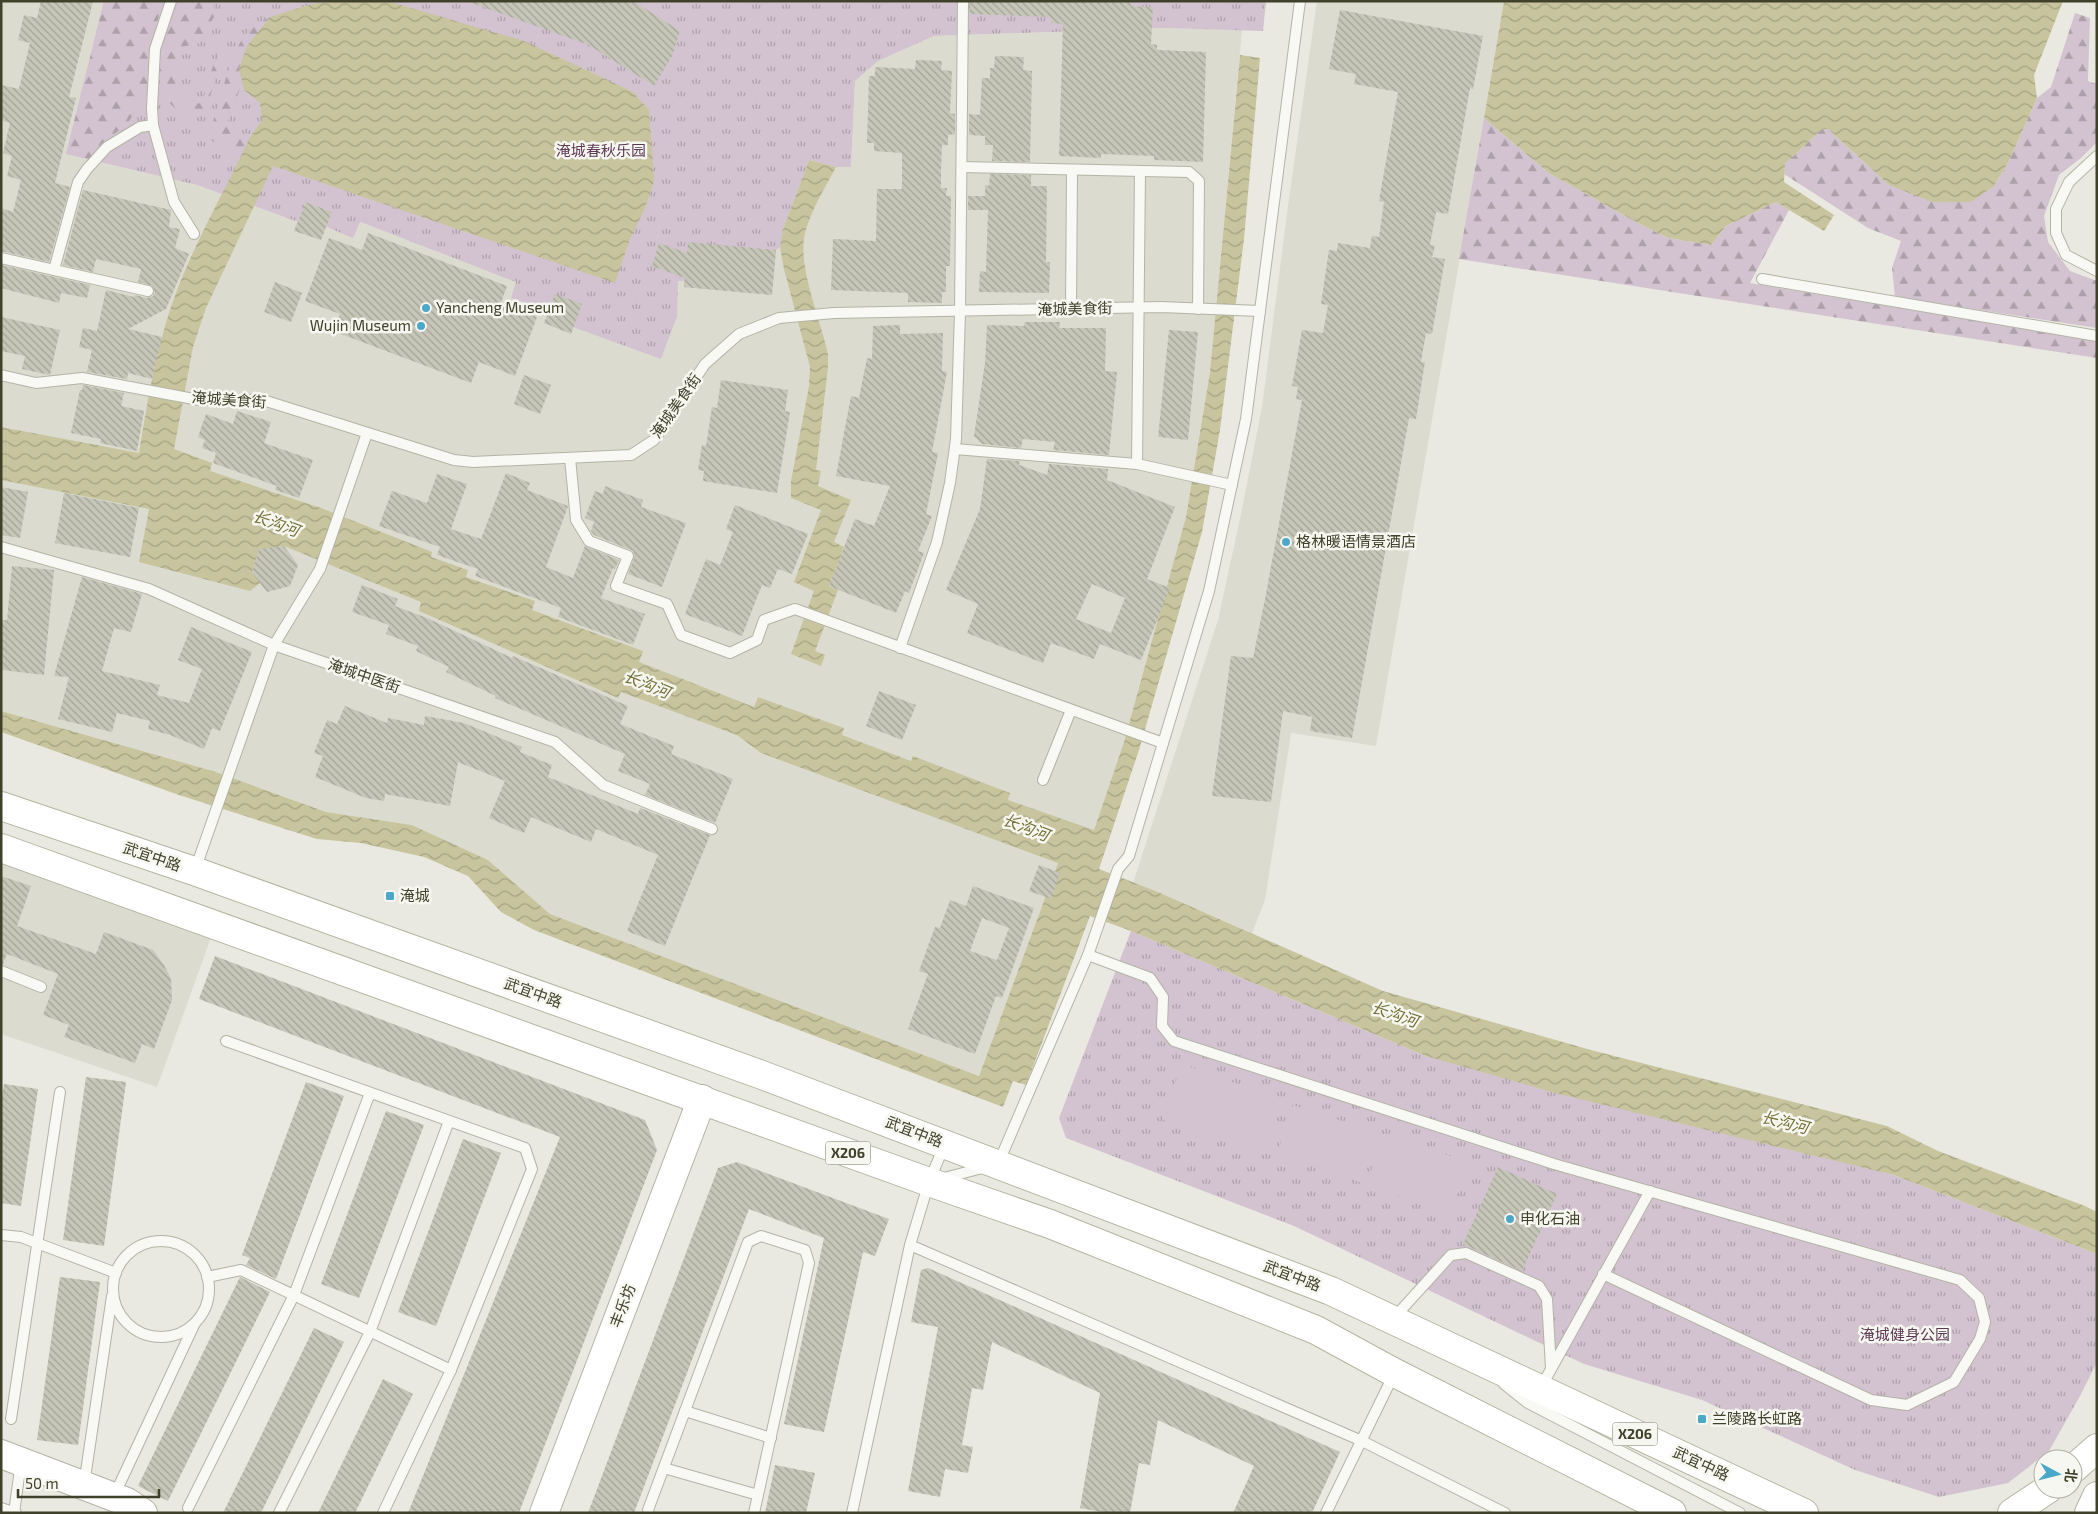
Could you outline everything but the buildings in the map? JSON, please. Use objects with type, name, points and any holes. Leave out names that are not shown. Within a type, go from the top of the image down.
[{"type":"main road","name":"武宜中路","points":[[1,806],[194,871],[762,1075],[1331,1291],[1466,1354],[1545,1379],[1804,1513]]},
{"type":"main road","name":"X206","points":[[1,848],[1050,1224],[1316,1330],[1395,1373],[1672,1513]]},
{"type":"main road","name":"丰乐坊","points":[[544,1513],[702,1099]]},
{"type":"main road","points":[[2083,1460],[2097,1448]]},
{"type":"main road","points":[[11,1458],[127,1502],[143,1513]]},
{"type":"main road","points":[[2089,1513],[2097,1496]]},
{"type":"main road","points":[[2012,1513],[2033,1499]]},
{"type":"lane","points":[[171,1],[155,49],[153,125],[174,202],[194,234]]},
{"type":"lane","points":[[900,648],[938,542],[955,449],[960,312],[963,1]]},
{"type":"lane","points":[[929,1182],[998,1164],[1088,955],[1118,869],[1129,856],[1209,591],[1246,419],[1300,1]]},
{"type":"lane","points":[[54,270],[78,182],[87,169],[108,148],[140,127],[153,125]]},
{"type":"lane","points":[[2097,156],[2069,182],[2056,209],[2056,233],[2066,255],[2097,271]]},
{"type":"lane","points":[[962,167],[1189,172],[1199,181],[1198,308]]},
{"type":"lane","points":[[1071,309],[1072,170]]},
{"type":"lane","points":[[1137,464],[1140,171]]},
{"type":"lane","points":[[1,258],[148,291]]},
{"type":"lane","points":[[1762,279],[2097,336]]},
{"type":"lane","name":"淹城美食街","points":[[1,375],[36,382],[82,378],[199,400],[263,400],[454,460],[473,462],[632,455],[654,440],[705,364],[739,334],[779,318],[834,313],[1139,308],[1260,311]]},
{"type":"lane","points":[[194,871],[274,645],[320,569],[367,433]]},
{"type":"lane","points":[[955,449],[1137,464],[1232,485]]},
{"type":"lane","points":[[570,458],[576,520],[589,540],[628,556],[616,586],[667,604],[681,635],[730,652],[757,640],[764,620],[795,609],[1163,743]]},
{"type":"lane","name":"淹城中医街","points":[[1,547],[149,590],[274,645],[555,742],[604,785],[712,829]]},
{"type":"lane","points":[[1043,780],[1071,710]]},
{"type":"lane","points":[[1088,955],[1150,978],[1163,997],[1162,1026],[1174,1042],[1554,1164],[1960,1280],[1979,1298],[1985,1322],[1980,1339],[1954,1382],[1907,1405],[1871,1400],[1604,1274]]},
{"type":"lane","points":[[1,971],[41,987]]},
{"type":"lane","points":[[226,1041],[525,1148],[532,1169],[451,1370],[383,1513]]},
{"type":"lane","points":[[10,1419],[60,1092]]},
{"type":"lane","points":[[188,1508],[294,1295],[370,1092]]},
{"type":"lane","points":[[279,1513],[370,1332],[449,1121]]},
{"type":"lane","points":[[852,1513],[910,1245],[929,1182],[944,1144]]},
{"type":"lane","points":[[1545,1379],[1650,1191]]},
{"type":"lane","points":[[1,1235],[21,1237],[116,1273]]},
{"type":"lane","points":[[649,1513],[748,1242],[761,1236],[805,1250],[809,1263],[754,1513]]},
{"type":"lane","points":[[84,1486],[113,1288],[116,1273],[123,1258],[136,1247],[151,1241],[167,1240],[183,1245],[196,1255],[205,1269],[209,1285],[207,1301],[196,1321],[177,1334],[162,1337],[147,1335],[133,1328],[122,1317],[115,1303],[113,1288]]},
{"type":"lane","points":[[910,1245],[1362,1441],[1505,1513]]},
{"type":"lane","points":[[1392,1320],[1451,1255],[1466,1253],[1539,1286],[1547,1299],[1545,1379]]},
{"type":"lane","points":[[207,1278],[241,1270],[451,1370]]},
{"type":"lane","points":[[113,1497],[196,1321]]},
{"type":"lane","points":[[1466,1354],[1528,1402],[1740,1513]]},
{"type":"lane","points":[[1326,1513],[1395,1373]]},
{"type":"lane","points":[[685,1411],[771,1438]]},
{"type":"lane","points":[[1,1508],[15,1512],[11,1458]]},
{"type":"lane","points":[[664,1468],[758,1495]]},
{"type":"shaded area","points":[[1,1],[104,1],[66,154],[197,185],[297,222],[306,202],[332,212],[326,228],[353,237],[359,222],[517,282],[511,298],[549,311],[661,359],[677,317],[677,281],[685,281],[684,286],[772,295],[776,250],[809,160],[851,167],[855,81],[878,61],[934,36],[1163,28],[1242,30],[1210,372],[1186,518],[1124,742],[1094,830],[1058,863],[979,1076],[550,914],[488,860],[412,825],[326,812],[213,771],[1,711]]},
{"type":"shaded area","points":[[1317,1],[1504,1],[1376,746],[1291,733],[1265,900],[1252,933],[1133,883],[1218,620],[1241,514],[1262,407]]},
{"type":"shaded area","points":[[1,856],[213,932],[157,1087],[1,1034]]},
{"type":"green space","name":"淹城春秋乐园","points":[[104,1],[1266,1],[1263,31],[1163,28],[934,36],[878,61],[855,81],[851,167],[836,167],[809,160],[783,229],[780,247],[776,250],[772,295],[684,287],[684,281],[678,281],[677,317],[661,359],[573,327],[549,311],[511,298],[516,282],[360,222],[353,238],[326,227],[332,212],[306,202],[298,222],[197,185],[66,154]]},
{"type":"green space","points":[[104,1],[163,1],[150,48],[146,96],[127,124],[100,145],[90,159],[66,154]]},
{"type":"green space","points":[[178,1],[211,1],[216,13],[200,43],[182,47],[176,88],[185,104],[202,103],[213,66],[224,46],[207,108],[192,113],[181,112],[176,109],[164,96],[161,89],[160,68],[165,32],[170,15]]},
{"type":"green space","points":[[2075,13],[2090,18],[2088,81],[2097,84],[2097,142],[2081,158],[2059,175],[2044,216],[2048,242],[2070,271],[2097,281],[2097,328],[1895,297],[1892,268],[1901,241],[1868,228],[1784,174],[1785,164],[1822,129],[1828,129],[1889,185],[1994,186],[2009,161],[2037,98],[2051,87]]},
{"type":"green space","points":[[270,17],[247,46],[239,69],[242,83],[226,127],[250,137],[242,154],[212,141],[209,134],[236,51],[250,30]]},
{"type":"green space","points":[[1484,118],[1550,174],[1668,238],[1711,245],[1726,226],[1776,202],[1789,210],[1750,283],[2097,341],[2097,358],[1459,259]]},
{"type":"green space","name":"淹城健身公园","points":[[1131,931],[1426,1056],[1894,1175],[2097,1254],[2097,1362],[2050,1449],[2033,1449],[2033,1463],[2008,1483],[1939,1497],[1855,1470],[1702,1400],[1584,1364],[1294,1226],[1066,1138],[1059,1118]]},
{"type":"green space","points":[[1182,1064],[1282,1100],[1262,1155],[1162,1119]]},
{"type":"green space","points":[[1293,1105],[1379,1133],[1362,1183],[1277,1155]]},
{"type":"green space","points":[[1383,1134],[1468,1162],[1451,1213],[1366,1185]]},
{"type":"water","name":"长沟河","points":[[387,1],[524,41],[633,92],[649,110],[654,181],[645,208],[630,239],[615,283],[273,166],[206,308],[193,347],[174,449],[212,463],[210,471],[321,508],[432,552],[431,557],[468,570],[466,577],[535,601],[532,610],[643,651],[639,662],[754,707],[758,697],[844,728],[842,735],[911,761],[913,756],[1010,793],[1008,800],[1094,830],[1124,742],[1186,517],[1210,372],[1240,55],[1260,58],[1244,239],[1220,430],[1202,532],[1139,750],[1099,869],[1158,892],[1383,991],[1591,1050],[1887,1126],[1938,1151],[2097,1212],[2097,1254],[1894,1175],[1559,1094],[1426,1056],[1131,931],[1090,916],[1026,1085],[1013,1081],[1003,1107],[534,930],[501,912],[468,876],[424,857],[361,843],[317,839],[179,795],[1,732],[1,711],[213,771],[326,812],[412,825],[488,860],[550,914],[979,1076],[1058,863],[761,753],[737,735],[621,692],[618,698],[419,611],[421,602],[284,546],[259,550],[252,572],[260,583],[250,591],[139,562],[149,509],[1,480],[1,427],[139,453],[156,361],[165,325],[179,285],[250,137],[262,120],[260,103],[244,90],[239,69],[247,46],[270,17],[315,3]]},
{"type":"water","points":[[1504,1],[2063,1],[2034,75],[2037,98],[2009,161],[1994,186],[1971,202],[1932,202],[1889,185],[1828,129],[1822,129],[1785,164],[1784,182],[1834,215],[1824,231],[1776,202],[1726,226],[1711,245],[1668,238],[1550,174],[1484,118]]},
{"type":"water","points":[[809,160],[836,167],[811,216],[803,246],[807,277],[828,354],[816,470],[821,471],[818,486],[851,500],[834,542],[844,547],[829,586],[838,590],[815,651],[825,655],[821,666],[791,654],[814,591],[794,582],[821,510],[791,498],[791,481],[809,386],[810,367],[780,247],[783,229]]},
{"type":"place","name":"Yancheng Museum","points":[[426,308]]},
{"type":"place","name":"Wujin Museum","points":[[421,326]]},
{"type":"place","name":"格林暖语情景酒店","points":[[1286,542]]},
{"type":"place","name":"淹城","points":[[390,896]]},
{"type":"place","name":"申化石油","points":[[1510,1219]]},
{"type":"place","name":"兰陵路长虹路","points":[[1702,1419]]}]
